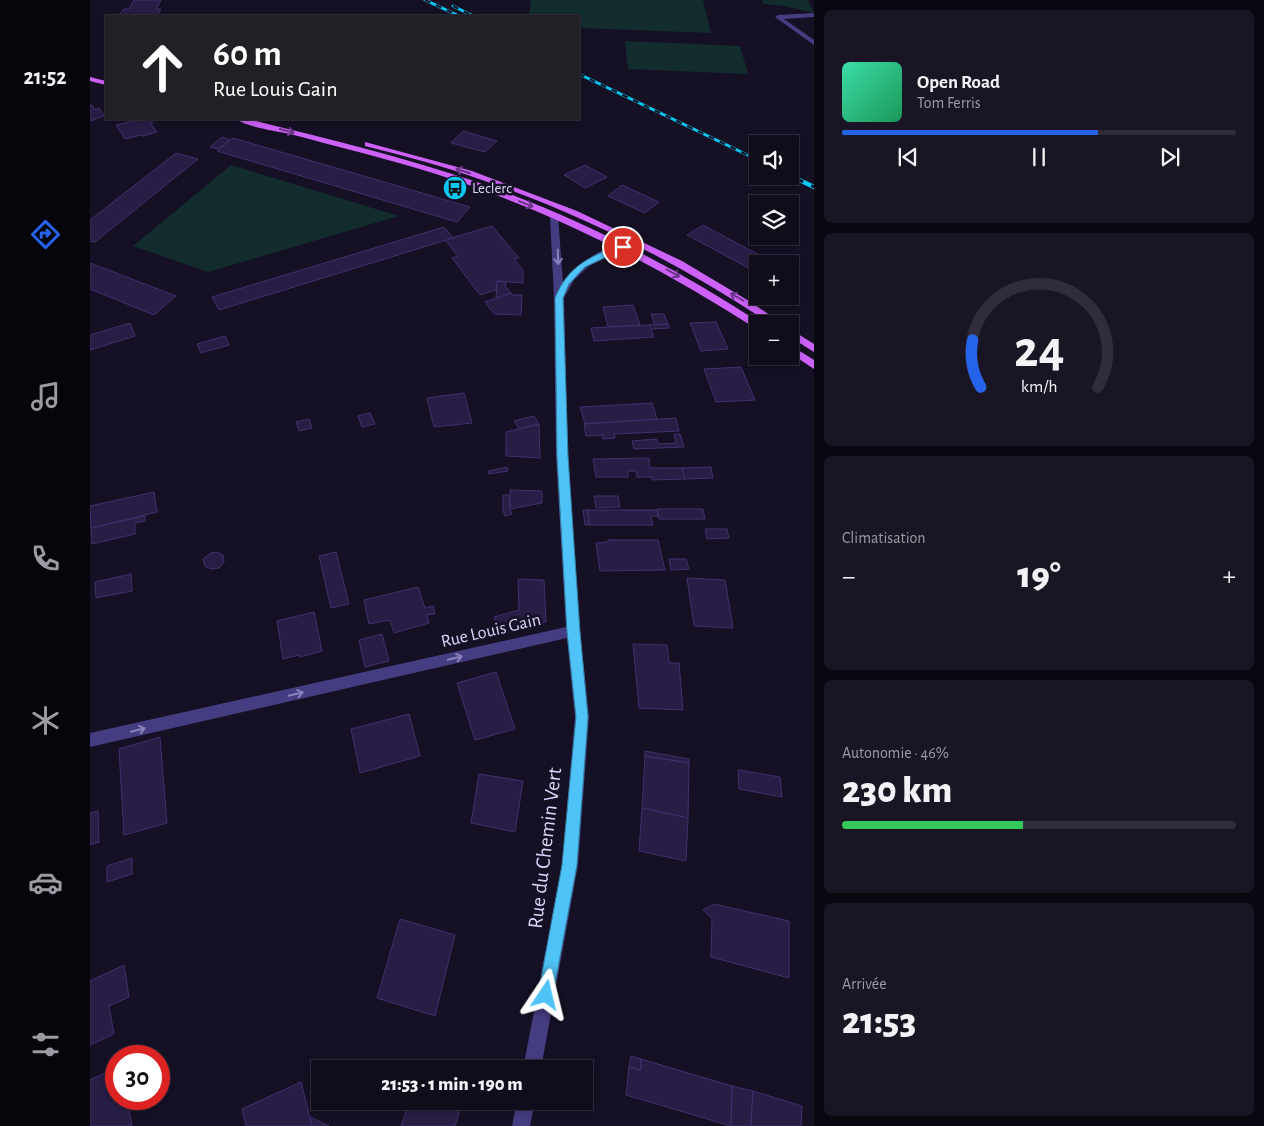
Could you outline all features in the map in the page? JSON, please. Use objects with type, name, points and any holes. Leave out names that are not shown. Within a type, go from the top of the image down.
[{"type":"main road","points":[[90,71],[105,75]]},
{"type":"main road","points":[[90,79],[105,83]]},
{"type":"main road","points":[[244,120],[422,168],[502,194],[623,247],[716,298],[749,320]]},
{"type":"main road","points":[[276,120],[458,169],[561,206],[638,241],[746,302],[765,315]]},
{"type":"main road","points":[[799,338],[814,349]]},
{"type":"main road","points":[[799,354],[814,365]]},
{"type":"street","points":[[814,15],[778,17],[814,43]]},
{"type":"street","points":[[554,216],[559,298],[562,456],[574,632]]},
{"type":"street","points":[[559,298],[565,283],[582,266],[597,257],[623,247]]},
{"type":"street","name":"Rue Louis Gain","points":[[90,740],[574,632]]},
{"type":"street","name":"Rue du Chemin Vert","points":[[534,1060],[570,865],[582,717],[574,632]]},
{"type":"street","points":[[521,1126],[524,1110]]},
{"type":"green space","points":[[531,0],[703,0],[711,33],[580,28],[580,15],[529,15]]},
{"type":"green space","points":[[762,0],[808,0],[814,13],[784,6],[764,4]]},
{"type":"green space","points":[[625,41],[740,46],[748,74],[628,69]]},
{"type":"green space","points":[[231,165],[399,216],[208,272],[133,246]]},
{"type":"building","points":[[134,0],[161,0],[156,9],[161,9],[158,15],[119,15],[124,9],[129,9]]},
{"type":"building","points":[[90,105],[95,110],[99,108],[104,116],[90,121]]},
{"type":"building","points":[[137,120],[151,120],[153,123],[150,123],[157,132],[125,139],[116,125]]},
{"type":"building","points":[[463,131],[497,141],[485,152],[451,143]]},
{"type":"building","points":[[222,137],[230,140],[218,149],[210,147]]},
{"type":"building","points":[[233,138],[470,207],[457,222],[217,151]]},
{"type":"building","points":[[176,153],[198,159],[95,242],[90,241],[90,220]]},
{"type":"building","points":[[585,165],[607,177],[585,188],[564,175]]},
{"type":"building","points":[[622,185],[659,202],[645,213],[608,196]]},
{"type":"building","points":[[703,225],[759,255],[749,255],[749,268],[687,235]]},
{"type":"building","points":[[492,226],[519,258],[514,259],[523,270],[523,283],[497,281],[496,290],[480,295],[452,258],[458,256],[445,240]]},
{"type":"building","points":[[444,227],[453,238],[219,310],[212,297]]},
{"type":"building","points":[[90,263],[176,296],[154,315],[90,289]]},
{"type":"building","points":[[497,281],[506,282],[505,286],[511,293],[496,299]]},
{"type":"building","points":[[511,293],[513,295],[522,295],[521,315],[494,314],[485,302]]},
{"type":"building","points":[[633,305],[640,325],[608,327],[603,307]]},
{"type":"building","points":[[651,314],[664,314],[668,324],[655,325]]},
{"type":"building","points":[[716,322],[728,349],[701,351],[690,323]]},
{"type":"building","points":[[130,323],[135,336],[90,350],[90,335]]},
{"type":"building","points":[[668,324],[670,328],[651,329],[654,337],[594,341],[591,328]]},
{"type":"building","points":[[225,336],[229,345],[201,353],[197,344]]},
{"type":"building","points":[[741,367],[755,400],[716,402],[704,369]]},
{"type":"building","points":[[464,393],[472,423],[434,427],[427,398]]},
{"type":"building","points":[[652,403],[657,419],[585,424],[580,407]]},
{"type":"building","points":[[370,413],[375,424],[362,427],[358,416]]},
{"type":"building","points":[[534,416],[539,424],[519,429],[514,421]]},
{"type":"building","points":[[676,418],[679,431],[614,434],[615,438],[603,439],[602,435],[586,436],[584,424]]},
{"type":"building","points":[[309,419],[312,428],[299,431],[296,422]]},
{"type":"building","points":[[539,424],[540,458],[506,456],[506,432]]},
{"type":"building","points":[[674,434],[680,434],[684,447],[634,449],[632,441],[657,439],[658,444],[676,443]]},
{"type":"building","points":[[649,458],[650,468],[682,468],[685,479],[652,480],[652,477],[637,477],[636,471],[628,471],[628,477],[596,477],[593,459]]},
{"type":"building","points":[[507,467],[508,471],[489,474],[488,471]]},
{"type":"building","points":[[711,467],[713,478],[685,479],[682,468]]},
{"type":"building","points":[[510,490],[542,491],[542,503],[510,509]]},
{"type":"building","points":[[154,492],[157,512],[91,528],[90,506]]},
{"type":"building","points":[[503,495],[509,495],[512,514],[505,516],[503,510]]},
{"type":"building","points":[[594,496],[618,496],[620,507],[596,508]]},
{"type":"building","points":[[657,509],[703,509],[705,519],[659,519]]},
{"type":"building","points":[[583,510],[588,510],[589,525],[585,525]]},
{"type":"building","points":[[588,510],[657,510],[658,516],[651,516],[653,525],[589,525]]},
{"type":"building","points":[[145,516],[145,521],[135,523],[135,534],[92,544],[91,528]]},
{"type":"building","points":[[705,529],[727,529],[729,538],[707,539]]},
{"type":"building","points":[[608,540],[658,540],[665,570],[600,571],[596,543],[608,542]]},
{"type":"building","points":[[217,552],[223,555],[224,562],[219,568],[211,569],[205,566],[203,559],[211,553]]},
{"type":"building","points":[[336,552],[349,604],[331,608],[319,556]]},
{"type":"building","points":[[669,559],[686,559],[689,569],[671,570]]},
{"type":"building","points":[[131,574],[132,591],[96,598],[95,582]]},
{"type":"building","points":[[687,578],[725,580],[733,628],[694,626]]},
{"type":"building","points":[[518,579],[544,580],[546,622],[500,633],[494,617],[519,610]]},
{"type":"building","points":[[418,587],[425,608],[433,606],[435,614],[427,615],[429,623],[394,633],[390,620],[369,624],[364,600]]},
{"type":"building","points":[[314,612],[322,651],[283,659],[277,621]]},
{"type":"building","points":[[382,634],[389,661],[365,667],[359,640]]},
{"type":"building","points":[[633,644],[667,645],[669,663],[679,663],[683,710],[639,708]]},
{"type":"building","points":[[496,672],[515,729],[475,740],[457,683]]},
{"type":"building","points":[[409,714],[420,756],[360,773],[351,729]]},
{"type":"building","points":[[160,737],[167,823],[124,835],[119,749]]},
{"type":"building","points":[[645,751],[689,759],[689,763],[645,756]]},
{"type":"building","points":[[645,756],[689,763],[688,818],[642,808]]},
{"type":"building","points":[[738,770],[780,777],[782,797],[739,789]]},
{"type":"building","points":[[479,774],[523,781],[515,832],[471,823]]},
{"type":"building","points":[[642,808],[688,818],[686,861],[639,851]]},
{"type":"building","points":[[98,811],[99,842],[90,845],[90,813]]},
{"type":"building","points":[[132,858],[132,874],[107,882],[107,866]]},
{"type":"building","points":[[714,904],[789,921],[789,978],[711,957],[712,918],[703,910]]},
{"type":"building","points":[[400,919],[455,935],[435,1016],[377,998]]},
{"type":"building","points":[[124,965],[129,997],[109,1006],[114,1034],[90,1045],[90,981]]},
{"type":"building","points":[[631,1056],[641,1059],[641,1070],[629,1067]]},
{"type":"building","points":[[641,1059],[732,1086],[731,1126],[626,1095],[629,1067],[641,1070]]},
{"type":"building","points":[[105,1073],[105,1110],[129,1110],[132,1126],[90,1126],[90,1080]]},
{"type":"building","points":[[301,1082],[312,1126],[246,1126],[242,1109]]},
{"type":"building","points":[[732,1086],[753,1091],[751,1126],[731,1126]]},
{"type":"building","points":[[753,1091],[802,1106],[801,1126],[751,1126]]},
{"type":"building","points":[[407,1110],[460,1110],[455,1126],[401,1126]]},
{"type":"building","points":[[310,1117],[329,1126],[312,1126]]},
{"type":"railway","points":[[425,0],[457,15]]},
{"type":"railway","points":[[453,6],[471,15]]},
{"type":"railway","points":[[580,74],[749,156]]},
{"type":"railway","points":[[799,180],[814,187]]},
{"type":"place","name":"Leclerc","points":[[455,188]]},
{"type":"route","points":[[546,995],[570,865],[582,717],[562,456],[559,298],[565,283],[582,266],[592,259],[623,247]]}]
